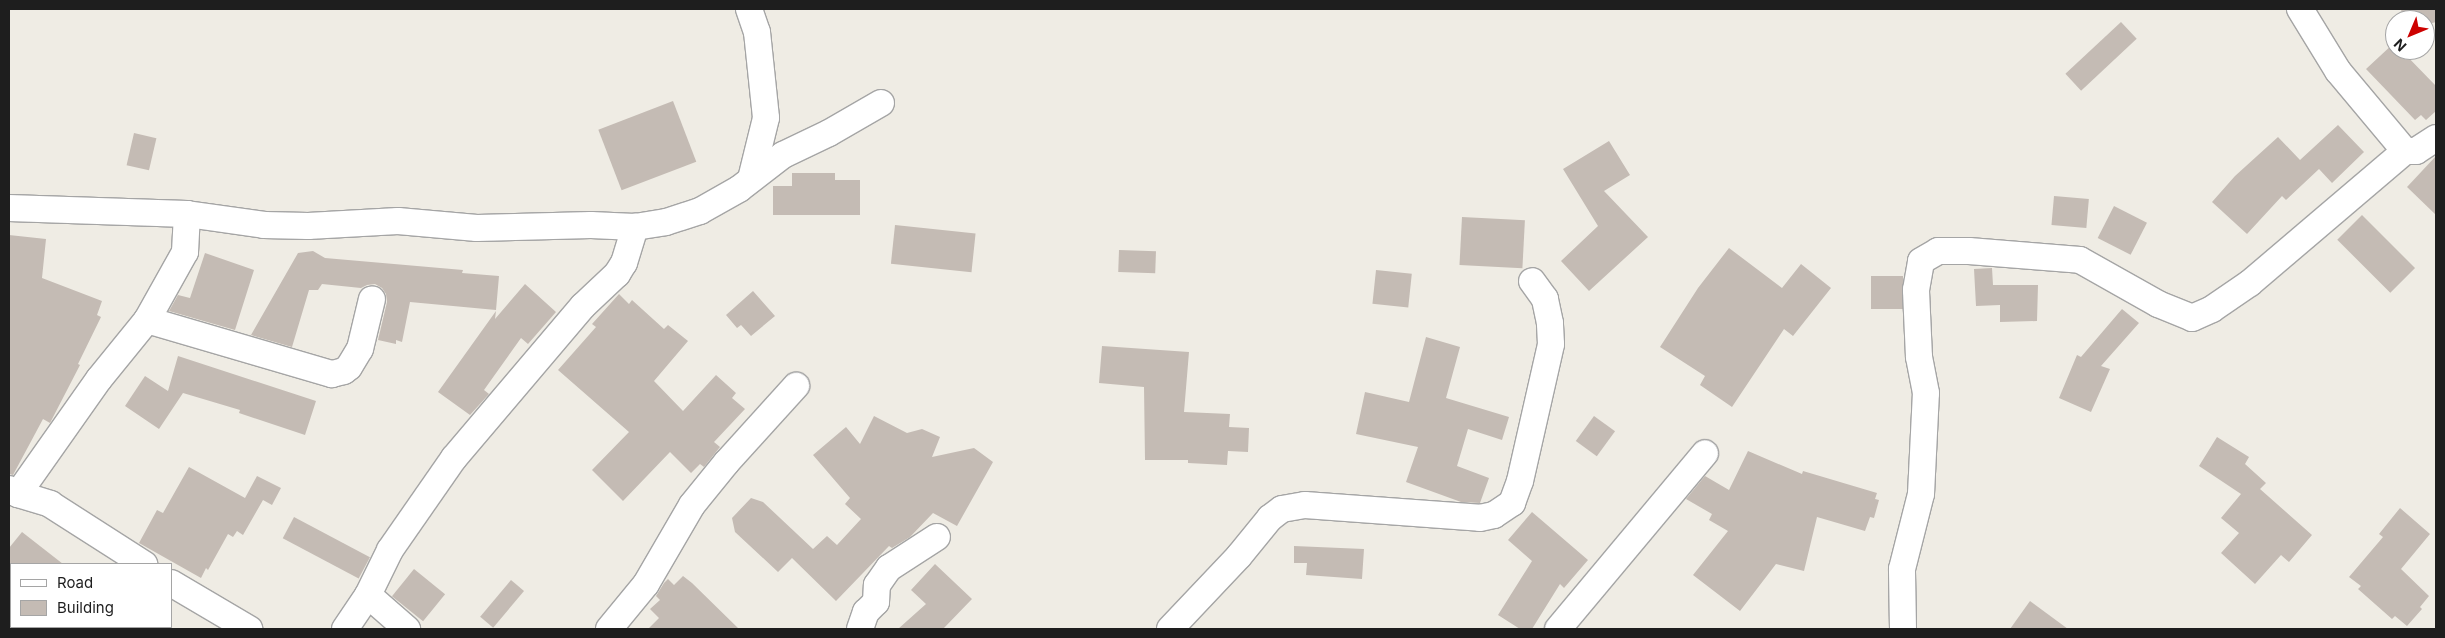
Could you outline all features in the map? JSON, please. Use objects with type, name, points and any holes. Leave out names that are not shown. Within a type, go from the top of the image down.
[{"type":"street","points":[[749,9],[757,32],[766,118],[751,180]]},
{"type":"street","points":[[2300,9],[2338,71],[2405,151]]},
{"type":"street","points":[[9,208],[187,214],[264,225],[291,226],[398,221],[477,228],[591,225],[635,227],[666,222],[700,211],[751,180],[783,155],[829,133],[881,103]]},
{"type":"street","points":[[1903,629],[1902,569],[1921,494],[1926,393],[1919,357],[1916,290],[1921,261],[1938,251],[1969,250],[2080,260],[2158,304],[2192,318],[2212,309],[2250,283],[2405,151],[2416,151],[2436,138]]},
{"type":"street","points":[[142,563],[50,504],[13,491],[147,320],[184,252],[187,214]]},
{"type":"street","points":[[345,629],[368,596],[390,550],[454,458],[578,312],[617,274],[624,263],[635,227]]},
{"type":"street","points":[[1170,629],[1239,556],[1270,518],[1282,509],[1305,505],[1480,518],[1494,515],[1512,503],[1520,480],[1550,344],[1550,323],[1545,299],[1532,281]]},
{"type":"street","points":[[147,320],[332,374],[344,371],[349,367],[360,348],[372,299]]},
{"type":"street","points":[[609,629],[646,584],[692,505],[727,462],[796,386]]},
{"type":"street","points":[[1558,629],[1705,452]]},
{"type":"street","points":[[860,629],[866,612],[876,602],[877,585],[889,568],[937,537]]},
{"type":"street","points":[[172,584],[249,629]]},
{"type":"street","points":[[368,596],[407,629]]},
{"type":"building","points":[[2436,9],[2436,22],[2435,10],[2401,10]]},
{"type":"building","points":[[2121,22],[2137,39],[2081,91],[2065,74]]},
{"type":"building","points":[[2385,51],[2385,60],[2411,60],[2436,86],[2436,111],[2426,120],[2421,115],[2415,120],[2366,69]]},
{"type":"building","points":[[673,101],[696,162],[622,190],[598,130]]},
{"type":"building","points":[[2338,125],[2364,152],[2332,183],[2319,169],[2286,200],[2282,196],[2247,234],[2212,202],[2235,176],[2278,137],[2300,160]]},
{"type":"building","points":[[134,133],[156,138],[149,170],[127,165]]},
{"type":"building","points":[[1609,141],[1630,175],[1604,191],[1648,237],[1589,291],[1561,261],[1598,226],[1563,169]]},
{"type":"building","points":[[2436,156],[2436,215],[2407,187]]},
{"type":"building","points":[[792,173],[835,173],[835,180],[860,180],[860,215],[773,215],[773,186],[792,186]]},
{"type":"building","points":[[2054,196],[2089,199],[2086,228],[2051,225]]},
{"type":"building","points":[[2114,206],[2147,223],[2131,255],[2098,238]]},
{"type":"building","points":[[2362,215],[2415,268],[2390,293],[2337,240]]},
{"type":"building","points":[[1462,217],[1525,220],[1522,268],[1459,265]]},
{"type":"building","points":[[895,225],[976,233],[971,272],[891,264]]},
{"type":"building","points":[[9,235],[46,239],[42,278],[102,301],[97,315],[101,317],[78,364],[80,365],[50,423],[43,419],[13,475],[9,474]]},
{"type":"building","points":[[1729,248],[1782,288],[1801,264],[1831,288],[1793,336],[1784,329],[1732,407],[1700,385],[1705,376],[1660,347],[1698,288]]},
{"type":"building","points":[[1119,250],[1156,251],[1155,273],[1118,272]]},
{"type":"building","points":[[313,251],[325,258],[463,270],[462,273],[499,276],[496,310],[410,302],[402,342],[396,340],[396,344],[378,340],[387,302],[386,294],[382,288],[375,284],[361,288],[322,284],[318,290],[309,290],[292,347],[251,335],[298,253]]},
{"type":"building","points":[[205,253],[254,270],[235,330],[169,311],[178,295],[190,298]]},
{"type":"building","points":[[1992,268],[1993,285],[2038,285],[2037,321],[2000,322],[2000,305],[1976,306],[1974,269]]},
{"type":"building","points":[[1376,270],[1412,274],[1408,308],[1372,304]]},
{"type":"building","points":[[1871,276],[1903,276],[1903,309],[1871,309]]},
{"type":"building","points":[[525,284],[556,312],[528,344],[521,338],[484,390],[489,394],[470,415],[438,392],[496,311],[495,319]]},
{"type":"building","points":[[753,291],[775,316],[751,336],[741,325],[737,328],[726,315]]},
{"type":"building","points":[[619,294],[629,304],[632,300],[664,329],[668,325],[688,341],[654,381],[683,411],[716,375],[736,393],[732,398],[745,409],[714,442],[720,447],[704,467],[700,464],[691,473],[670,452],[623,501],[592,470],[629,432],[558,370],[596,327],[592,324]]},
{"type":"building","points":[[2122,309],[2139,323],[2101,366],[2110,369],[2091,412],[2059,398],[2077,355],[2081,357]]},
{"type":"building","points":[[1426,337],[1460,347],[1446,398],[1509,417],[1502,440],[1468,429],[1457,466],[1489,478],[1480,503],[1461,502],[1406,482],[1418,447],[1356,434],[1365,392],[1409,402]]},
{"type":"building","points":[[1102,346],[1189,352],[1184,412],[1230,414],[1229,427],[1249,428],[1248,452],[1228,451],[1227,465],[1188,463],[1188,460],[1145,460],[1144,387],[1099,383]]},
{"type":"building","points":[[178,356],[316,401],[305,435],[239,413],[240,410],[183,393],[159,429],[125,406],[145,376],[168,391]]},
{"type":"building","points":[[874,416],[907,433],[922,429],[940,437],[932,457],[974,448],[993,462],[957,526],[933,513],[910,537],[892,548],[889,546],[836,601],[792,558],[778,572],[735,532],[732,518],[751,498],[763,502],[813,549],[827,536],[837,545],[861,519],[845,504],[850,498],[813,455],[846,427],[860,444]]},
{"type":"building","points":[[1594,416],[1615,431],[1597,456],[1576,441]]},
{"type":"building","points":[[2217,437],[2249,457],[2245,464],[2266,483],[2260,489],[2312,535],[2289,562],[2281,555],[2255,584],[2221,553],[2239,533],[2221,518],[2241,494],[2199,466]]},
{"type":"building","points":[[1748,451],[1802,474],[1803,471],[1877,493],[1875,499],[1879,500],[1874,518],[1870,517],[1865,531],[1817,517],[1804,571],[1776,564],[1740,611],[1693,575],[1728,531],[1709,520],[1712,514],[1686,499],[1705,476],[1729,490]]},
{"type":"building","points":[[189,467],[245,498],[257,476],[281,488],[272,505],[263,500],[243,535],[237,531],[233,537],[228,534],[208,570],[206,568],[201,578],[139,543],[157,510],[163,513]]},
{"type":"building","points":[[2400,508],[2430,534],[2401,569],[2429,596],[2420,607],[2422,609],[2407,626],[2395,616],[2392,619],[2358,589],[2361,586],[2349,577],[2383,537],[2379,534]]},
{"type":"building","points":[[1532,512],[1588,560],[1564,588],[1560,584],[1532,629],[1520,629],[1498,615],[1532,561],[1508,540]]},
{"type":"building","points":[[294,517],[370,557],[359,579],[283,538]]},
{"type":"building","points":[[22,532],[62,563],[9,564],[9,548]]},
{"type":"building","points":[[1294,546],[1364,549],[1362,579],[1306,575],[1307,563],[1294,563]]},
{"type":"building","points":[[935,564],[972,599],[943,629],[898,629],[926,604],[911,590]]},
{"type":"building","points":[[414,569],[445,594],[423,621],[392,596]]},
{"type":"building","points":[[683,576],[739,629],[648,629],[659,618],[650,609],[660,600],[656,596],[664,583],[668,579],[674,585]]},
{"type":"building","points":[[511,580],[524,591],[493,628],[480,617]]},
{"type":"building","points":[[2030,601],[2068,629],[2010,629]]}]
